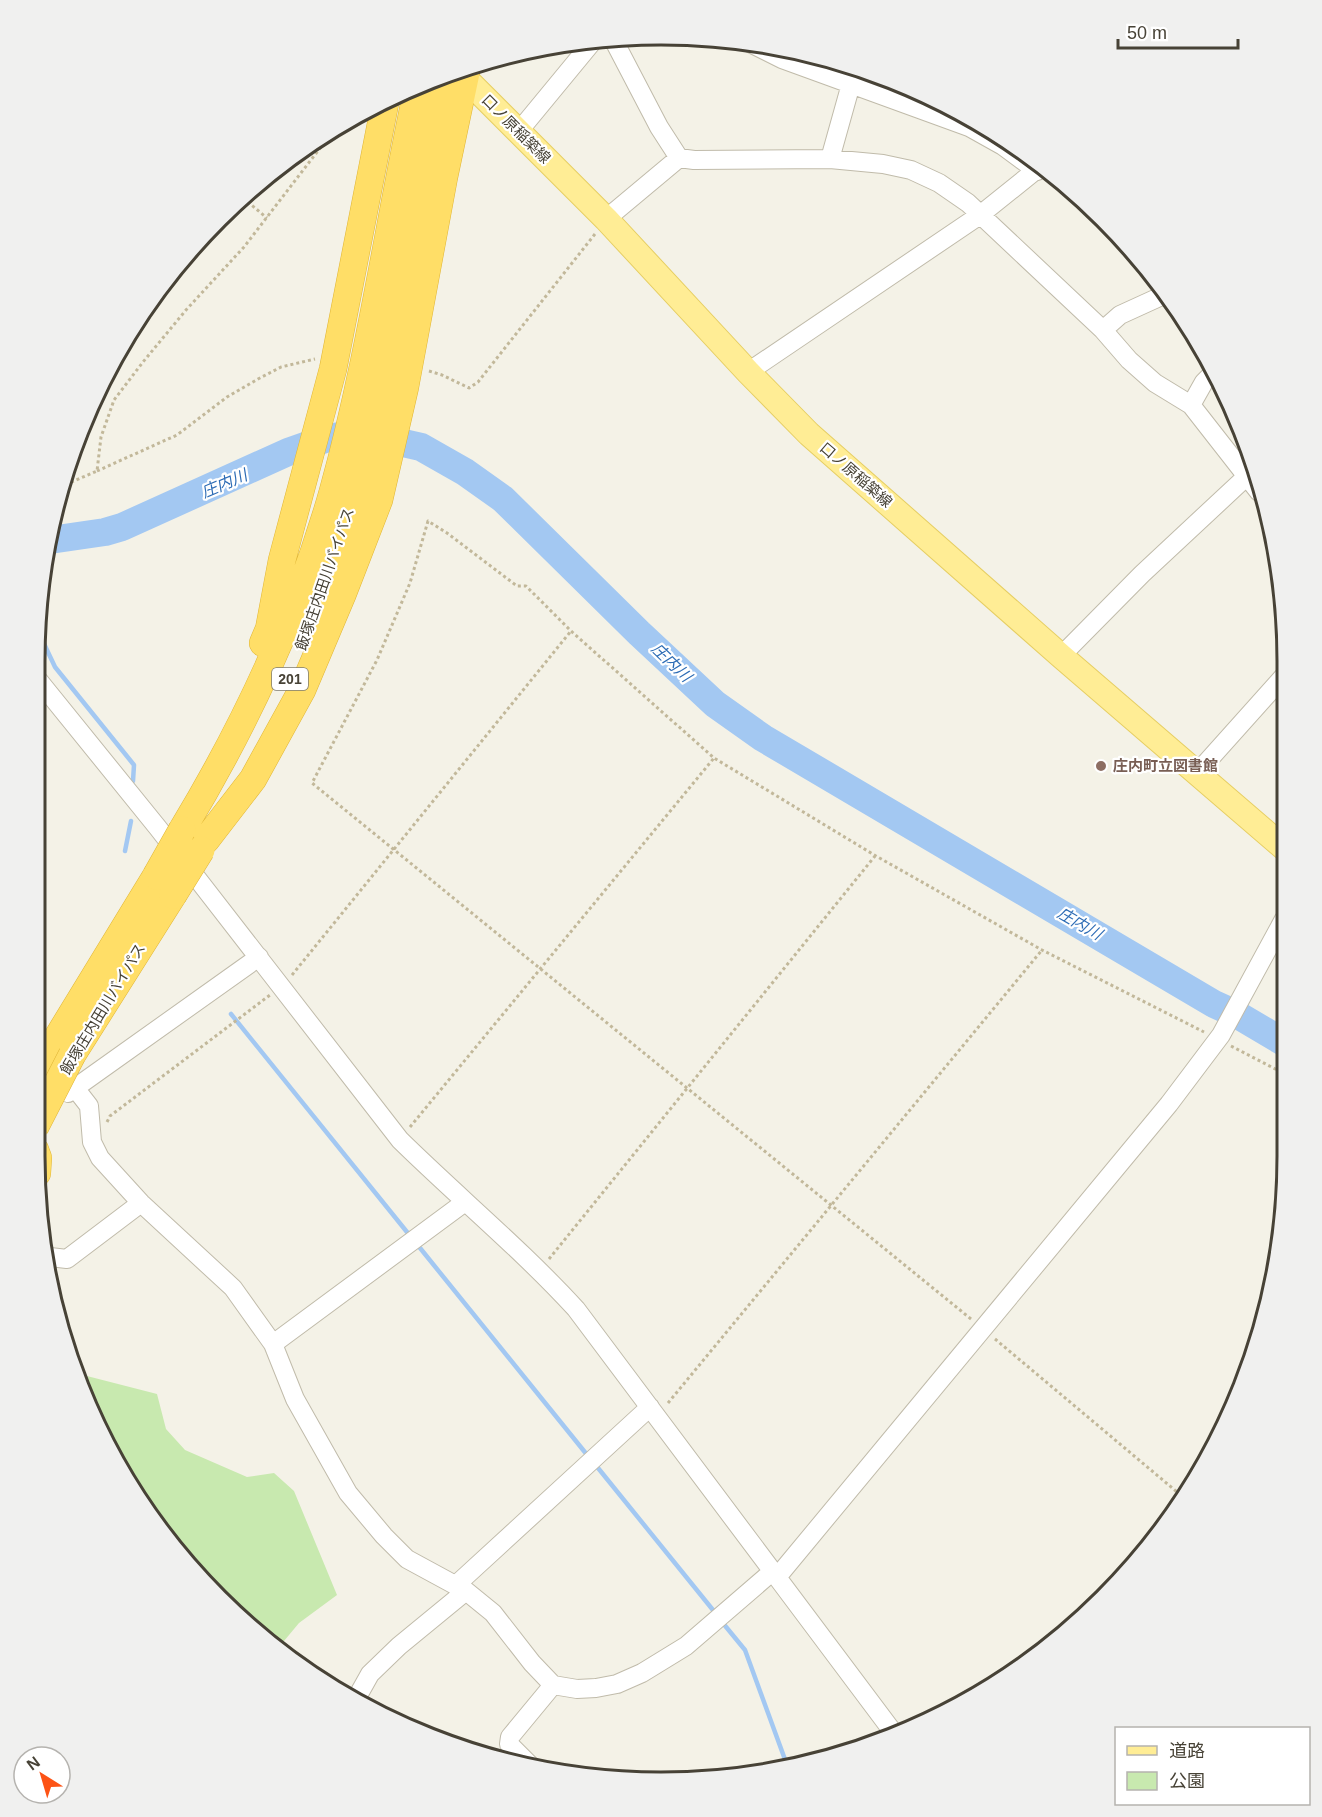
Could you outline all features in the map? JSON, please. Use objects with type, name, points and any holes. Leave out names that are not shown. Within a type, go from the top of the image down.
[{"type":"highway","points":[[196,832],[253,779],[302,690],[343,594],[355,496],[392,378],[444,177],[457,80]]},
{"type":"highway","name":"飯塚庄内田川バイパス","points":[[45,1097],[61,1052],[196,832],[294,607],[355,496],[392,378],[421,105],[446,84]]},
{"type":"highway","points":[[196,832],[269,629],[282,560],[302,489],[383,112]]},
{"type":"highway","name":"飯塚庄内田川バイパス","points":[[45,1065],[61,1052]]},
{"type":"main road","name":"口ノ原稲築線","points":[[462,78],[519,131],[606,219],[809,434],[1277,842]]},
{"type":"street","points":[[617,46],[659,127],[679,158]]},
{"type":"street","points":[[519,131],[586,49]]},
{"type":"street","points":[[776,56],[963,125]]},
{"type":"street","points":[[830,159],[853,76]]},
{"type":"street","points":[[606,219],[679,158],[694,160],[830,159],[883,164],[911,170],[939,183],[968,203],[1103,330],[1129,360],[1155,383],[1191,405],[1250,481]]},
{"type":"street","points":[[748,372],[980,215],[1036,172]]},
{"type":"street","points":[[1103,330],[1120,315],[1158,298]]},
{"type":"street","points":[[1191,405],[1207,379]]},
{"type":"street","points":[[1061,656],[1142,574],[1246,477]]},
{"type":"street","points":[[1197,773],[1277,683]]},
{"type":"street","points":[[45,689],[159,828],[400,1140],[540,1270],[576,1309],[890,1728]]},
{"type":"street","points":[[75,1088],[89,1106],[92,1142],[100,1158],[141,1203],[233,1288],[273,1344],[295,1399],[348,1493],[384,1536],[407,1559],[461,1588],[493,1613],[532,1663],[553,1685],[577,1689],[596,1688],[617,1684],[642,1673],[686,1646],[776,1574],[1169,1104],[1219,1037],[1277,932]]},
{"type":"street","points":[[45,1109],[259,957]]},
{"type":"street","points":[[273,1344],[465,1202]]},
{"type":"street","points":[[54,1257],[67,1259],[141,1203]]},
{"type":"street","points":[[360,1693],[370,1674],[399,1646],[654,1412]]},
{"type":"street","points":[[520,1755],[509,1744],[510,1737],[553,1685]]},
{"type":"path","points":[[97,471],[101,437],[114,400],[186,310],[244,247],[320,148]]},
{"type":"path","points":[[249,203],[267,218]]},
{"type":"path","points":[[392,378],[442,375],[469,388],[478,381],[606,219]]},
{"type":"path","points":[[72,482],[177,435],[227,397],[281,368],[328,363]]},
{"type":"path","points":[[1177,1492],[832,1205],[312,783],[377,660],[410,583],[428,521],[447,532],[517,586],[526,586],[572,631],[714,758],[876,856],[1042,950],[1219,1037],[1277,1070]]},
{"type":"path","points":[[104,1128],[110,1116],[282,986],[572,631]]},
{"type":"path","points":[[400,1140],[714,758]]},
{"type":"path","points":[[540,1270],[876,856]]},
{"type":"path","points":[[654,1412],[832,1205],[1042,950]]},
{"type":"green space","points":[[86,1376],[157,1394],[166,1429],[185,1450],[247,1477],[274,1473],[294,1491],[337,1595],[299,1623],[283,1642],[225,1592],[198,1562],[172,1531],[128,1464]]},
{"type":"waterway","name":"庄内川","points":[[57,539],[105,532],[122,527],[288,452],[325,439],[349,434],[368,435],[421,447],[465,472],[503,499],[715,704],[763,738],[1214,1004],[1277,1038]]},
{"type":"waterway","points":[[45,647],[55,667],[134,765],[133,781]]},
{"type":"waterway","points":[[125,851],[131,821]]},
{"type":"waterway","points":[[231,1014],[411,1237]]},
{"type":"waterway","points":[[416,1243],[588,1456]]},
{"type":"waterway","points":[[594,1463],[717,1615]]},
{"type":"waterway","points":[[722,1622],[745,1650],[785,1759]]},
{"type":"place","name":"庄内町立図書館","points":[[1101,766]]}]
